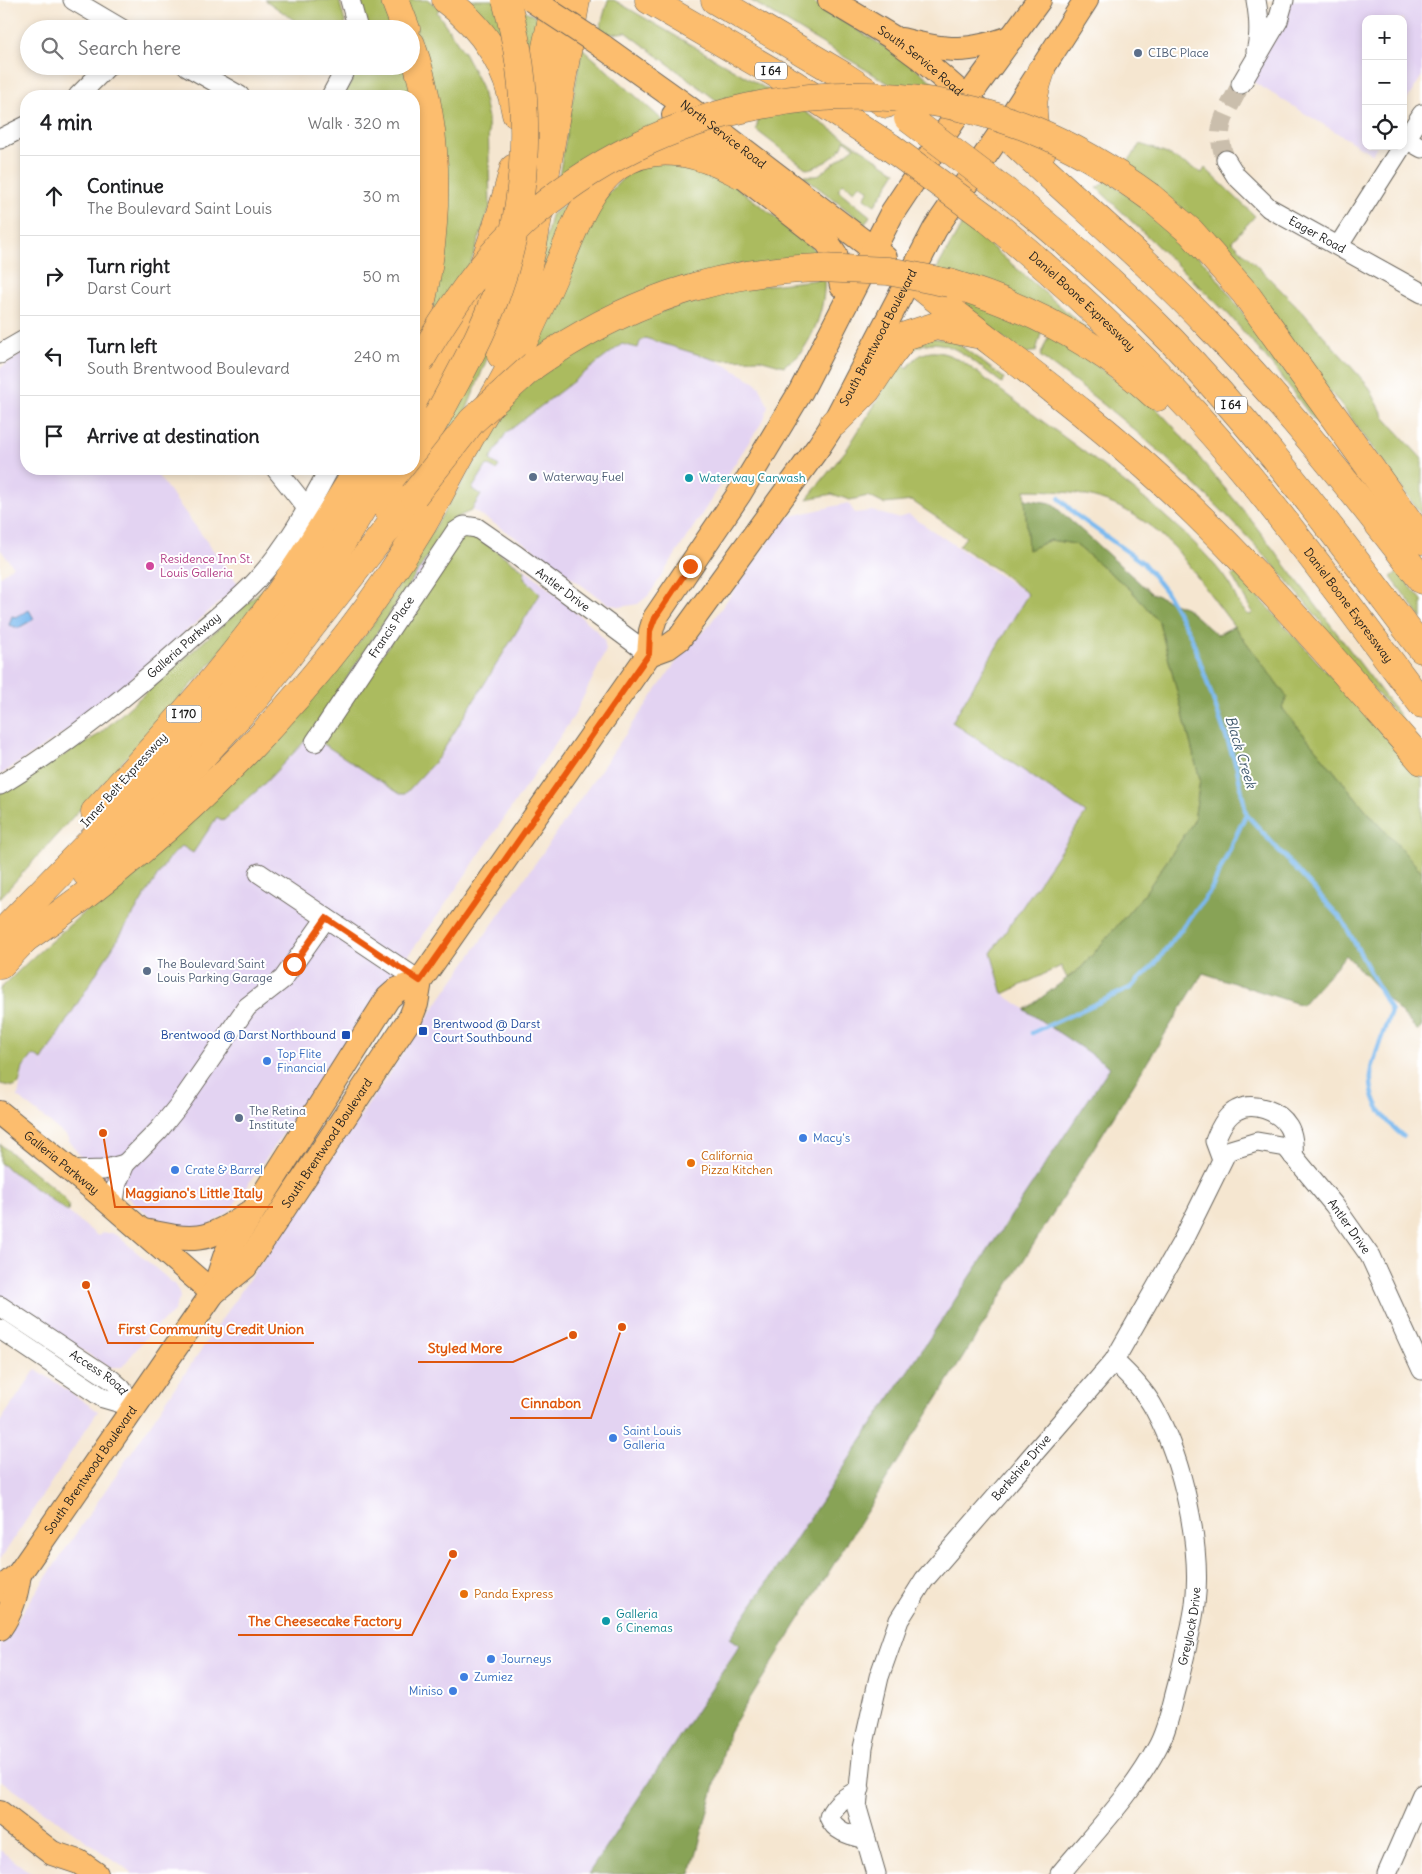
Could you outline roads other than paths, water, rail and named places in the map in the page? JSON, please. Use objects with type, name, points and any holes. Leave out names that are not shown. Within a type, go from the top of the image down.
[{"type":"highway","points":[[395,0],[403,20]]},
{"type":"highway","points":[[446,0],[474,23],[500,60],[512,88],[516,113],[516,163]]},
{"type":"highway","points":[[426,417],[492,304],[511,244],[523,152],[523,91],[515,33],[506,0]]},
{"type":"highway","points":[[420,438],[426,417],[494,238],[535,99],[556,0]]},
{"type":"highway","points":[[466,445],[506,341],[528,265],[546,178],[558,94],[576,0]]},
{"type":"highway","name":"Daniel Boone Expressway","points":[[649,0],[792,83],[890,147],[988,219],[1051,272],[1124,340],[1224,448],[1274,509],[1422,704]]},
{"type":"highway","name":"I 64","points":[[715,0],[842,75],[908,118],[1006,192],[1100,272],[1171,340],[1295,482],[1422,649]]},
{"type":"highway","points":[[1041,71],[1034,92],[1032,116],[1044,155],[1061,184]]},
{"type":"highway","points":[[420,75],[431,132],[434,187],[429,265],[420,306]]},
{"type":"highway","points":[[420,361],[439,327],[477,273],[524,223],[568,188],[609,161],[660,136],[703,119],[745,108],[785,101],[847,96],[904,98],[951,106],[1002,119],[1048,137],[1100,164],[1150,197],[1191,232],[1239,285],[1422,540]]},
{"type":"highway","points":[[1002,131],[1175,291],[1262,382],[1422,580]]},
{"type":"highway","points":[[13,936],[89,893],[152,840],[240,757],[340,646],[398,565],[507,374],[577,224],[592,194],[603,180],[618,166],[638,156],[661,151],[682,151],[701,156],[740,174]]},
{"type":"highway","points":[[13,936],[227,730],[306,636],[472,421],[534,366],[598,325],[670,294],[699,284],[753,273],[820,268],[888,271],[949,283],[1030,312],[1082,340],[1120,366],[1167,406],[1224,448]]},
{"type":"highway","points":[[908,276],[1122,446],[1204,521],[1300,620],[1422,761]]},
{"type":"highway","points":[[834,422],[867,390],[894,348],[906,336],[936,326],[984,337]]},
{"type":"highway","points":[[0,964],[13,936],[255,665],[325,570],[382,475]]},
{"type":"highway","points":[[306,636],[404,475]]},
{"type":"highway","name":"Inner Belt Expressway","points":[[0,917],[177,721],[230,659],[295,571],[350,480]]},
{"type":"main road","name":"North Service Road","points":[[532,0],[642,74],[908,276]]},
{"type":"main road","name":"South Service Road","points":[[830,0],[892,37],[968,99],[1002,131]]},
{"type":"main road","points":[[649,654],[650,631],[655,618],[748,478],[801,391],[892,213],[968,99],[1039,0]]},
{"type":"main road","name":"South Brentwood Boulevard","points":[[0,1590],[19,1574],[213,1293],[245,1267],[411,1017],[416,1004],[420,981],[649,654],[668,647],[679,639],[834,422],[934,229],[1002,131],[1086,0]]},
{"type":"main road","points":[[892,37],[944,49],[960,50],[990,45],[1012,37]]},
{"type":"main road","points":[[642,74],[673,115],[740,174],[827,242],[835,254],[840,270],[841,312]]},
{"type":"main road","name":"South Brentwood Boulevard","points":[[213,1293],[221,1263],[388,998],[397,990],[420,981]]},
{"type":"main road","name":"Galleria Parkway","points":[[0,1113],[72,1171],[213,1293]]},
{"type":"main road","points":[[141,1231],[190,1240],[207,1237],[231,1226],[253,1210]]},
{"type":"main road","name":"South Brentwood Boulevard","points":[[0,1628],[8,1616],[16,1596],[19,1574]]},
{"type":"main road","points":[[0,1813],[52,1853],[79,1862],[96,1874]]},
{"type":"main road","points":[[52,1853],[64,1874]]},
{"type":"street","points":[[73,0],[107,20]]},
{"type":"street","points":[[350,0],[356,20]]},
{"type":"street","points":[[1251,66],[1259,41],[1259,16],[1256,0]]},
{"type":"street","points":[[1242,84],[1278,21],[1284,0]]},
{"type":"street","points":[[84,90],[99,75]]},
{"type":"street","points":[[203,75],[229,90]]},
{"type":"street","points":[[334,90],[342,75]]},
{"type":"street","points":[[1339,245],[1408,144],[1422,114]]},
{"type":"street","points":[[0,139],[20,129]]},
{"type":"street","name":"Eager Road","points":[[1226,160],[1236,176],[1269,208],[1339,245],[1422,293]]},
{"type":"street","points":[[0,354],[20,342]]},
{"type":"street","points":[[281,475],[307,508]]},
{"type":"street","name":"Galleria Parkway","points":[[0,785],[34,765],[86,729],[154,672],[257,580],[278,554],[326,475]]},
{"type":"street","name":"Francis Place","points":[[315,742],[455,532],[464,526],[477,528]]},
{"type":"street","name":"Antler Drive","points":[[477,528],[556,583],[649,654]]},
{"type":"street","points":[[259,873],[420,981]]},
{"type":"street","points":[[113,1206],[117,1183],[125,1164],[159,1130],[247,1007],[283,979],[326,918]]},
{"type":"street","points":[[1224,1155],[1215,1141],[1221,1126],[1236,1110],[1250,1106],[1277,1115],[1289,1126],[1294,1145],[1293,1156]]},
{"type":"street","name":"Antler Drive","points":[[1224,1155],[1257,1142],[1286,1147],[1334,1205],[1370,1256],[1422,1370]]},
{"type":"street","name":"Berkshire Drive","points":[[876,1874],[857,1808],[867,1729],[879,1677],[899,1620],[924,1580],[1114,1361],[1182,1242],[1224,1155]]},
{"type":"street","points":[[72,1171],[103,1170],[125,1164]]},
{"type":"street","name":"Access Road","points":[[0,1306],[112,1380],[121,1388],[134,1407]]},
{"type":"street","name":"Access Road","points":[[0,1329],[104,1398],[134,1407]]},
{"type":"street","name":"Greylock Drive","points":[[1060,1874],[1120,1803],[1158,1747],[1186,1651],[1195,1604],[1190,1514],[1177,1461],[1155,1410],[1135,1380],[1114,1361]]},
{"type":"street","points":[[860,1789],[843,1798],[833,1808],[829,1817],[832,1826],[846,1834],[866,1839]]},
{"type":"street","points":[[1387,1874],[1422,1794]]},
{"type":"water","points":[[29,610],[34,619],[18,628],[9,625],[12,616],[16,617]]},
{"type":"waterway","name":"Black Creek","points":[[1032,1033],[1130,988],[1154,965],[1211,890],[1246,814],[1237,768],[1191,636],[1166,592],[1143,563],[1076,515],[1059,498]]},
{"type":"waterway","points":[[1246,814],[1343,921],[1391,1011],[1374,1060],[1371,1084],[1376,1101],[1384,1117],[1403,1136]]},
{"type":"tunnel","points":[[1226,160],[1220,138],[1221,129],[1226,112],[1241,84]]},
{"type":"place","name":"CIBC Place","points":[[1138,53]]},
{"type":"place","name":"Waterway Fuel","points":[[533,477]]},
{"type":"place","name":"Waterway Carwash","points":[[689,478]]},
{"type":"place","name":"Residence Inn St. Louis Galleria","points":[[150,566]]},
{"type":"place","name":"The Boulevard Saint Louis Parking Garage","points":[[147,971]]},
{"type":"place","name":"Brentwood @ Darst Court Southbound","points":[[423,1031]]},
{"type":"place","name":"Brentwood @ Darst Northbound","points":[[346,1035]]},
{"type":"place","name":"Top Flite Financial","points":[[267,1061]]},
{"type":"place","name":"The Retina Institute","points":[[239,1118]]},
{"type":"place","name":"Maggiano's Little Italy","points":[[103,1133]]},
{"type":"place","name":"Macy's","points":[[803,1138]]},
{"type":"place","name":"California Pizza Kitchen","points":[[691,1163]]},
{"type":"place","name":"Crate & Barrel","points":[[175,1170]]},
{"type":"place","name":"First Community Credit Union","points":[[86,1285]]},
{"type":"place","name":"Cinnabon","points":[[622,1327]]},
{"type":"place","name":"Styled More","points":[[573,1335]]},
{"type":"place","name":"Saint Louis Galleria","points":[[613,1438]]},
{"type":"place","name":"The Cheesecake Factory","points":[[453,1554]]},
{"type":"place","name":"Panda Express","points":[[464,1594]]},
{"type":"place","name":"Galleria 6 Cinemas","points":[[606,1621]]},
{"type":"place","name":"Journeys","points":[[491,1659]]},
{"type":"place","name":"Zumiez","points":[[464,1677]]},
{"type":"place","name":"Miniso","points":[[453,1691]]}]
